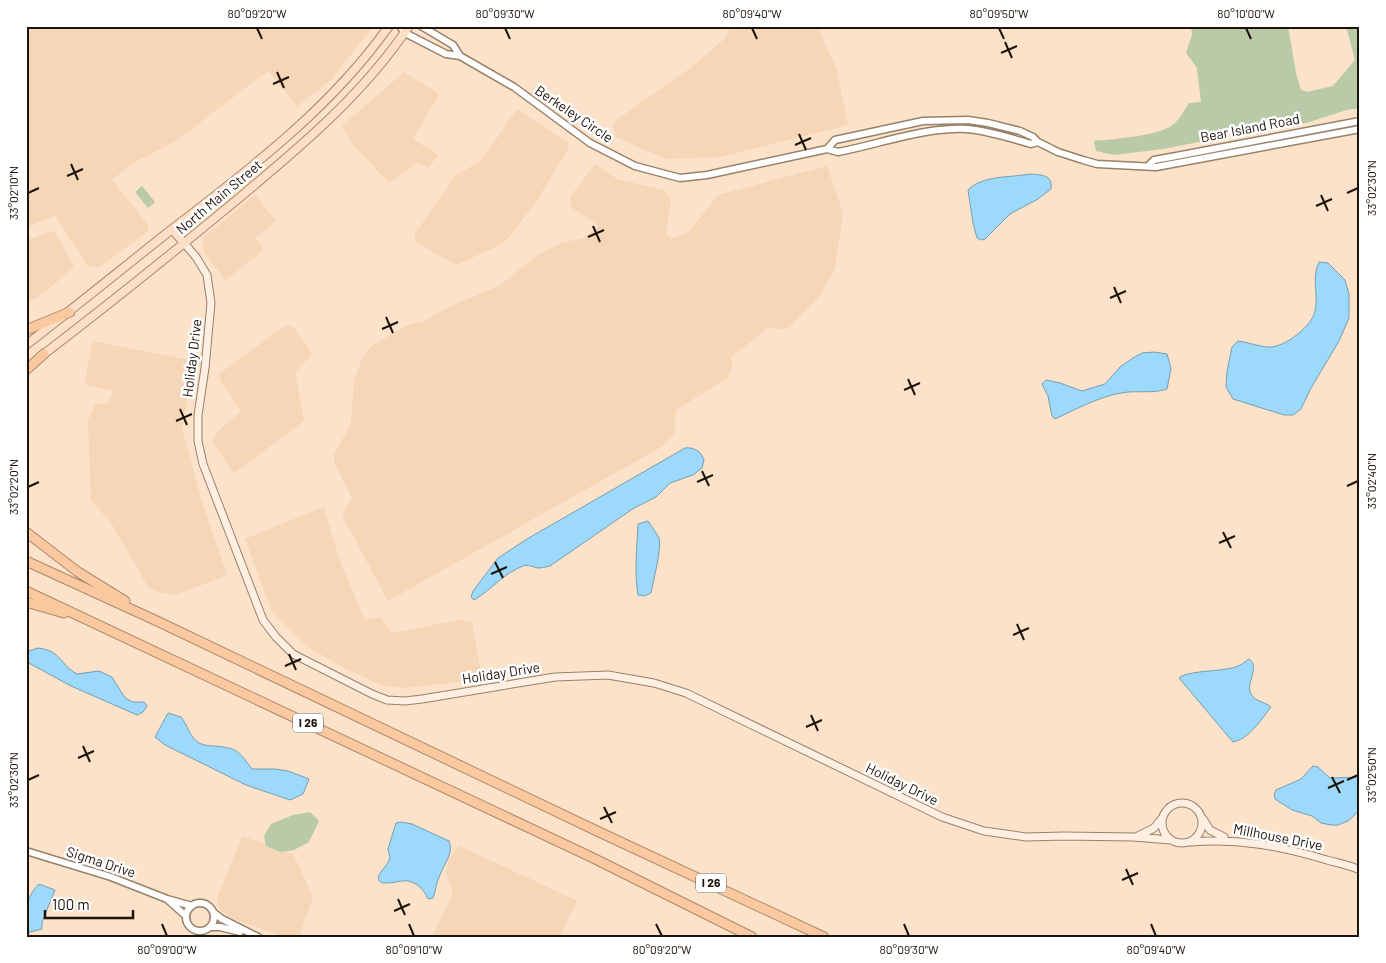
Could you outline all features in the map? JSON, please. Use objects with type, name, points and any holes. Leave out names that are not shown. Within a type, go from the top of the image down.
[{"type":"highway","points":[[26,330],[70,312]]},
{"type":"highway","points":[[26,369],[44,354]]},
{"type":"highway","points":[[26,532],[78,572],[157,621]]},
{"type":"highway","name":"I 26","points":[[26,561],[157,621],[824,937]]},
{"type":"highway","name":"I 26","points":[[26,591],[589,856],[752,937]]},
{"type":"highway","points":[[26,602],[102,626]]},
{"type":"main road","name":"North Main Street","points":[[26,345],[257,162],[323,104],[347,80],[389,26]]},
{"type":"main road","name":"North Main Street","points":[[44,354],[263,178],[337,112],[359,90],[405,29]]},
{"type":"main road","points":[[172,229],[184,243]]},
{"type":"main road","name":"Holiday Drive","points":[[184,243],[196,257],[207,275],[211,303],[205,368],[198,415],[198,441],[203,464],[263,620],[293,654],[387,700],[405,701],[422,699],[555,677],[608,675],[654,683],[686,693],[950,820],[984,831],[1026,838],[1064,836],[1133,837],[1171,840]]},
{"type":"main road","points":[[1202,818],[1201,832],[1191,842],[1184,843],[1171,840],[1163,830],[1163,817],[1170,807],[1182,803],[1195,807],[1210,830],[1217,835],[1231,840]]},
{"type":"main road","name":"Holiday Drive","points":[[1133,837],[1144,834],[1154,828],[1163,817]]},
{"type":"main road","name":"Millhouse Drive","points":[[1191,842],[1231,840],[1259,844],[1312,855],[1360,870]]},
{"type":"street","name":"Berkeley Circle","points":[[420,26],[454,45],[460,56]]},
{"type":"street","name":"Berkeley Circle","points":[[405,29],[446,54],[460,56],[514,87],[590,143],[635,166],[680,178],[707,176],[827,149],[838,152],[876,144]]},
{"type":"street","name":"Bear Island Road","points":[[873,132],[923,121],[968,120],[1006,127],[1034,137],[1038,142],[1058,152],[1097,164],[1156,167],[1360,129]]},
{"type":"street","name":"Bear Island Road","points":[[1148,166],[1154,160],[1171,156],[1360,121]]},
{"type":"street","name":"Bear Island Road","points":[[876,144],[932,131],[967,129],[989,132],[1031,144],[1038,142]]},
{"type":"street","name":"Berkeley Circle","points":[[827,149],[835,140],[873,132]]},
{"type":"street","name":"Sigma Drive","points":[[26,851],[111,877],[167,899],[192,906]]},
{"type":"street","name":"Sigma Drive","points":[[167,899],[186,916]]},
{"type":"street","points":[[205,903],[222,919],[255,935],[220,927],[210,927],[202,930],[194,929],[188,924],[186,916],[192,906],[205,903]]},
{"type":"street","points":[[210,927],[214,920],[214,913]]},
{"type":"shaded area","points":[[26,26],[373,26],[332,79],[297,106],[268,71],[174,142],[135,162],[112,180],[149,226],[147,232],[100,267],[88,266],[55,216],[26,227]]},
{"type":"shaded area","points":[[732,26],[817,26],[836,68],[848,125],[720,157],[666,159],[616,137],[613,127],[616,120],[692,67],[723,40]]},
{"type":"shaded area","points":[[404,72],[439,94],[413,139],[438,155],[428,168],[418,162],[389,183],[350,141],[342,126]]},
{"type":"shaded area","points":[[517,109],[568,143],[568,149],[534,205],[508,238],[500,245],[456,265],[416,242],[414,235],[456,175],[481,161]]},
{"type":"shaded area","points":[[595,164],[617,179],[664,190],[671,200],[666,235],[672,238],[688,233],[718,195],[827,166],[843,213],[835,269],[819,297],[791,325],[786,329],[768,328],[731,357],[732,369],[728,378],[676,410],[674,435],[663,446],[388,601],[342,515],[352,498],[334,462],[334,454],[351,424],[354,381],[361,361],[372,346],[391,334],[411,324],[422,322],[451,306],[499,286],[539,254],[561,243],[583,238],[599,226],[571,207],[570,197]]},
{"type":"shaded area","points":[[255,195],[276,221],[255,238],[264,250],[225,280],[204,252],[203,238]]},
{"type":"shaded area","points":[[54,231],[74,267],[45,292],[26,304],[26,240]]},
{"type":"shaded area","points":[[286,325],[294,327],[312,354],[295,372],[304,421],[234,473],[213,443],[217,432],[241,411],[221,382],[219,374]]},
{"type":"shaded area","points":[[93,341],[194,361],[182,428],[202,502],[227,575],[176,595],[158,592],[148,587],[110,521],[91,501],[88,420],[95,404],[108,403],[113,391],[84,384]]},
{"type":"shaded area","points":[[324,507],[339,559],[365,620],[380,617],[392,633],[459,620],[472,622],[482,679],[406,688],[383,686],[339,665],[308,647],[272,611],[245,539]]},
{"type":"shaded area","points":[[242,836],[293,854],[313,897],[299,937],[284,937],[229,917],[219,909],[217,898]]},
{"type":"shaded area","points":[[460,846],[577,901],[559,937],[432,937],[453,894],[446,873],[448,860]]},
{"type":"green space","points":[[1191,26],[1288,26],[1296,73],[1301,90],[1307,92],[1333,86],[1355,60],[1346,26],[1360,26],[1360,108],[1347,110],[1306,123],[1281,124],[1237,130],[1199,142],[1163,149],[1114,155],[1096,151],[1094,141],[1160,131],[1175,123],[1189,103],[1201,102],[1197,68],[1186,53],[1192,35]]},
{"type":"green space","points":[[142,186],[155,202],[148,208],[135,192]]},
{"type":"green space","points":[[310,812],[319,821],[309,842],[294,850],[280,852],[266,846],[264,836],[271,824],[293,815]]},
{"type":"water","points":[[1029,174],[1042,175],[1048,178],[1051,189],[1038,199],[1010,214],[985,239],[977,238],[968,190],[988,179]]},
{"type":"water","points":[[1319,262],[1328,263],[1345,280],[1349,294],[1349,318],[1339,341],[1311,388],[1301,409],[1293,415],[1284,415],[1233,399],[1226,387],[1232,347],[1238,341],[1272,347],[1285,343],[1298,334],[1309,323],[1315,311],[1315,280]]},
{"type":"water","points":[[1142,353],[1167,354],[1171,368],[1167,389],[1127,392],[1104,397],[1055,419],[1052,416],[1048,396],[1042,384],[1046,380],[1082,391],[1105,384],[1120,367]]},
{"type":"water","points":[[685,448],[697,450],[704,460],[702,468],[693,475],[670,483],[656,497],[634,508],[550,566],[538,568],[529,565],[523,566],[510,573],[474,600],[471,597],[473,591],[498,558],[527,539]]},
{"type":"water","points":[[648,521],[659,538],[660,543],[651,593],[644,596],[638,595],[636,577],[638,524]]},
{"type":"water","points":[[38,648],[52,652],[77,674],[99,671],[112,677],[125,698],[133,702],[144,702],[147,706],[143,712],[137,715],[71,686],[27,662],[29,651]]},
{"type":"water","points":[[1249,659],[1254,667],[1250,685],[1251,694],[1271,707],[1249,733],[1233,742],[1179,678],[1183,675],[1197,672],[1229,669],[1241,665]]},
{"type":"water","points":[[168,713],[181,717],[193,738],[199,743],[232,749],[240,754],[252,769],[288,771],[309,779],[303,794],[290,800],[246,785],[165,745],[155,737]]},
{"type":"water","points":[[1313,766],[1318,767],[1330,778],[1360,777],[1360,810],[1348,821],[1338,825],[1321,823],[1312,816],[1292,810],[1275,799],[1276,790],[1301,779]]},
{"type":"water","points":[[396,823],[412,824],[449,841],[449,854],[433,898],[428,899],[415,883],[405,881],[384,883],[379,879],[379,875],[390,858],[388,849]]},
{"type":"water","points":[[39,884],[55,890],[42,922],[42,929],[26,933],[26,913],[29,900],[34,889]]}]
